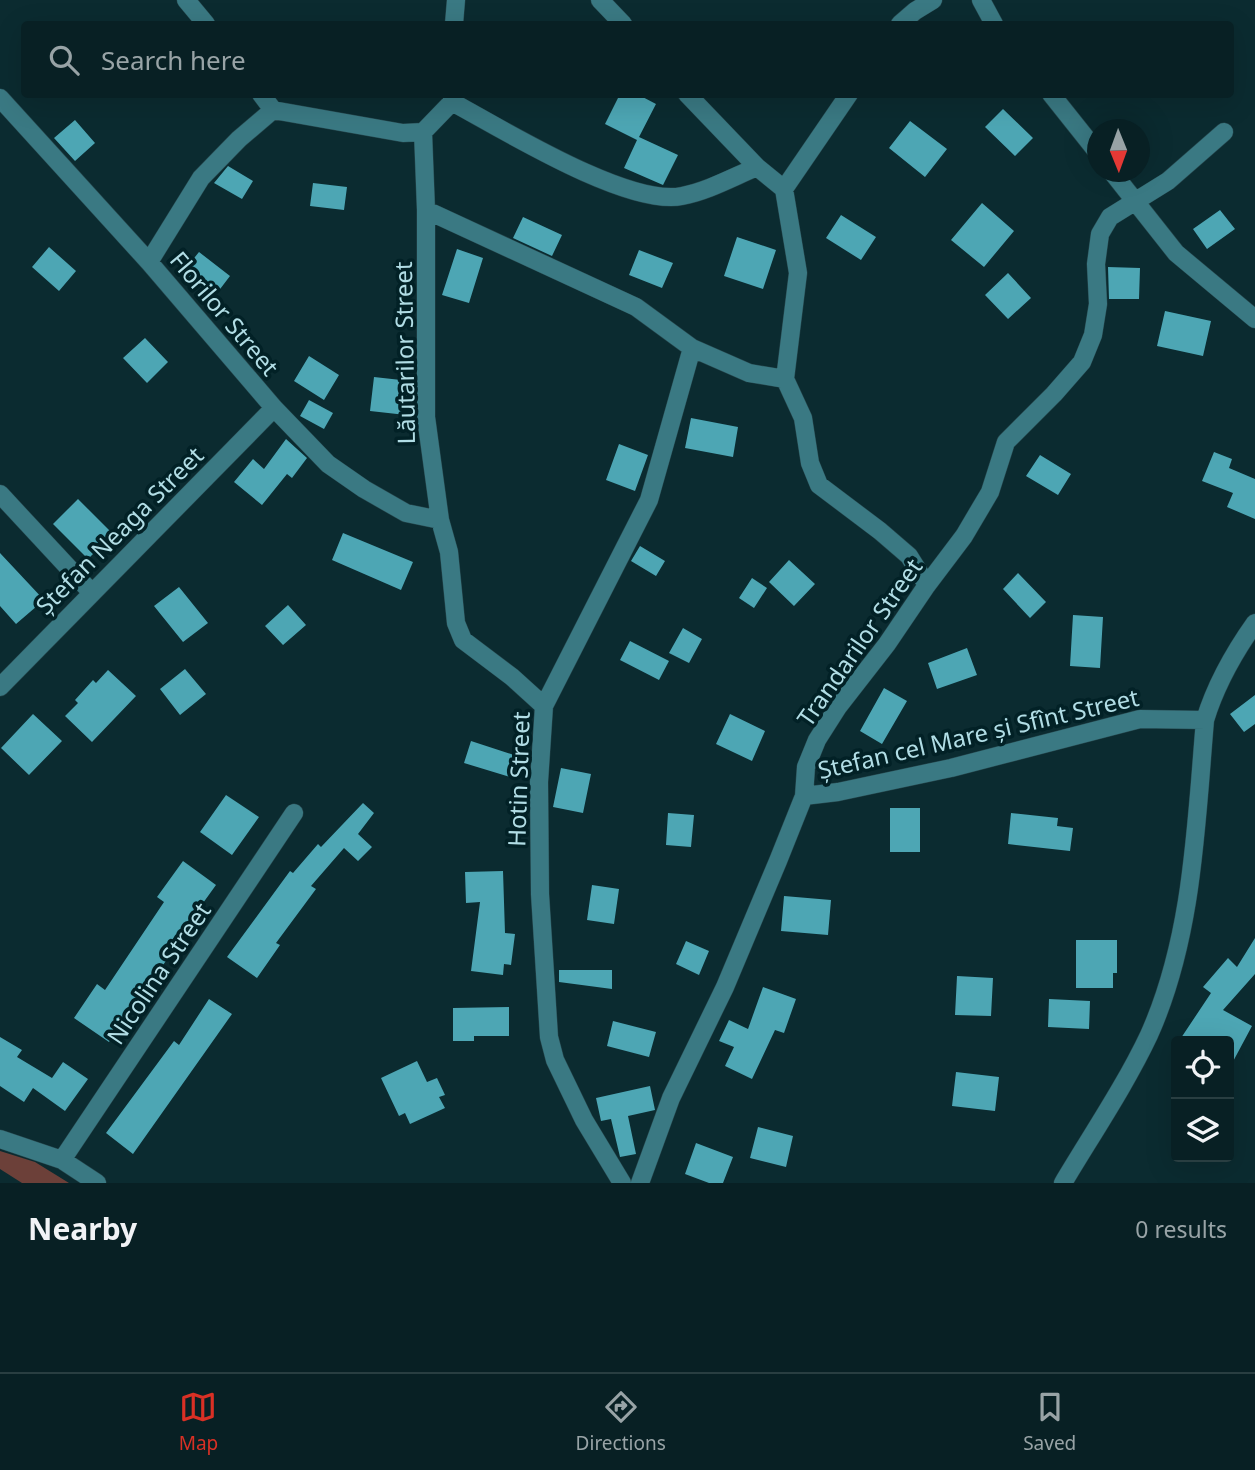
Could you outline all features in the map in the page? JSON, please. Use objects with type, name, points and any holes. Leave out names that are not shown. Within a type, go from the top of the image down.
[{"type":"street","points":[[186,0],[204,21]]},
{"type":"street","points":[[454,21],[456,0]]},
{"type":"street","points":[[600,0],[620,21]]},
{"type":"street","points":[[903,21],[933,0]]},
{"type":"street","points":[[981,0],[993,21]]},
{"type":"street","name":"Florilor Street","points":[[0,98],[149,262],[274,408],[328,464],[406,513],[440,520]]},
{"type":"street","points":[[264,98],[273,110],[403,133],[423,132],[452,98],[542,152],[613,185],[645,195],[680,197],[757,167]]},
{"type":"street","points":[[691,98],[757,167],[784,189],[798,272],[785,379],[803,418],[810,463],[819,485],[909,556],[927,585]]},
{"type":"street","points":[[784,189],[846,98]]},
{"type":"street","points":[[1054,98],[1087,140]]},
{"type":"street","points":[[149,262],[201,178],[239,139],[273,110]]},
{"type":"street","name":"Lăutarilor Street","points":[[423,132],[426,210],[426,417],[440,520],[449,552],[456,623],[463,640],[512,677],[544,706]]},
{"type":"street","name":"Trandarilor Street","points":[[640,1183],[671,1098],[725,987],[804,796],[806,767],[817,740],[838,707],[964,536],[990,492],[1006,442],[1082,362],[1093,335],[1098,304],[1096,264],[1100,234],[1110,217],[1168,181],[1224,132]]},
{"type":"street","points":[[1120,182],[1176,253],[1255,319]]},
{"type":"street","points":[[426,210],[636,307],[692,348],[749,373],[785,379]]},
{"type":"street","name":"Hotin Street","points":[[622,1183],[584,1120],[555,1060],[549,1037],[540,894],[539,782],[544,706],[649,500],[692,348]]},
{"type":"street","name":"Ștefan Neaga Street","points":[[0,687],[274,408]]},
{"type":"street","points":[[0,494],[92,593]]},
{"type":"street","points":[[1063,1183],[1149,1035],[1169,981],[1187,902],[1205,720],[1230,659],[1255,623]]},
{"type":"street","name":"Ștefan cel Mare și Sfînt Street","points":[[804,796],[838,792],[951,768],[1140,719],[1205,720]]},
{"type":"street","name":"Nicolina Street","points":[[62,1160],[294,813]]},
{"type":"street","points":[[0,1139],[62,1160],[97,1183]]},
{"type":"shaded area","points":[[0,1151],[35,1162],[69,1183],[22,1183],[0,1169]]},
{"type":"building","points":[[618,98],[645,98],[656,104],[639,137],[678,155],[663,185],[624,168],[637,140],[605,124]]},
{"type":"building","points":[[1003,109],[1033,138],[1015,156],[985,127]]},
{"type":"building","points":[[75,120],[95,143],[75,161],[54,138]]},
{"type":"building","points":[[910,121],[947,149],[925,177],[889,148]]},
{"type":"building","points":[[228,166],[253,181],[242,199],[214,183]]},
{"type":"building","points":[[313,183],[347,187],[344,210],[310,206]]},
{"type":"building","points":[[982,203],[1014,231],[984,267],[951,240]]},
{"type":"building","points":[[1220,210],[1235,229],[1207,249],[1193,229]]},
{"type":"building","points":[[841,215],[876,237],[861,260],[826,238]]},
{"type":"building","points":[[523,217],[562,235],[552,256],[513,238]]},
{"type":"building","points":[[737,237],[776,250],[763,289],[724,276]]},
{"type":"building","points":[[49,247],[76,271],[59,291],[32,267]]},
{"type":"building","points":[[457,249],[483,258],[469,303],[442,295]]},
{"type":"building","points":[[639,250],[673,263],[662,288],[629,275]]},
{"type":"building","points":[[199,252],[230,276],[214,297],[182,273]]},
{"type":"building","points":[[1108,267],[1140,268],[1139,299],[1109,299]]},
{"type":"building","points":[[1008,273],[1031,298],[1008,319],[985,295]]},
{"type":"building","points":[[1165,311],[1211,321],[1203,356],[1157,346]]},
{"type":"building","points":[[145,338],[168,362],[147,383],[123,358]]},
{"type":"building","points":[[309,356],[339,375],[324,400],[294,381]]},
{"type":"building","points":[[374,377],[410,381],[406,415],[370,411]]},
{"type":"building","points":[[309,400],[333,413],[324,429],[300,416]]},
{"type":"building","points":[[691,418],[738,427],[733,457],[685,448]]},
{"type":"building","points":[[286,439],[307,458],[292,478],[287,474],[262,505],[234,482],[253,459],[264,469]]},
{"type":"building","points":[[619,444],[648,455],[635,491],[606,480]]},
{"type":"building","points":[[1214,452],[1232,459],[1229,468],[1255,479],[1255,519],[1227,507],[1233,493],[1202,481]]},
{"type":"building","points":[[1040,455],[1071,474],[1058,495],[1026,476]]},
{"type":"building","points":[[78,499],[113,534],[88,559],[53,524]]},
{"type":"building","points":[[343,533],[413,562],[401,590],[332,560]]},
{"type":"building","points":[[640,546],[665,561],[656,576],[631,561]]},
{"type":"building","points":[[0,553],[44,600],[16,624],[0,606]]},
{"type":"building","points":[[789,560],[815,584],[794,606],[769,582]]},
{"type":"building","points":[[1018,573],[1046,602],[1030,618],[1003,589]]},
{"type":"building","points":[[752,578],[767,588],[754,608],[739,598]]},
{"type":"building","points":[[179,587],[208,623],[183,642],[154,606]]},
{"type":"building","points":[[288,605],[306,625],[283,645],[265,626]]},
{"type":"building","points":[[1073,615],[1103,617],[1100,668],[1070,666]]},
{"type":"building","points":[[683,628],[702,639],[689,663],[669,653]]},
{"type":"building","points":[[630,641],[669,661],[659,680],[620,660]]},
{"type":"building","points":[[967,648],[977,675],[937,689],[928,663]]},
{"type":"building","points":[[185,669],[206,694],[180,715],[160,689]]},
{"type":"building","points":[[108,670],[136,696],[92,742],[65,716],[78,703],[75,700],[93,680],[96,683]]},
{"type":"building","points":[[884,688],[907,701],[882,744],[860,731]]},
{"type":"building","points":[[1255,695],[1255,724],[1244,732],[1230,714]]},
{"type":"building","points":[[33,714],[62,741],[29,775],[1,748]]},
{"type":"building","points":[[730,714],[765,731],[752,761],[716,744]]},
{"type":"building","points":[[471,741],[520,757],[513,778],[464,763]]},
{"type":"building","points":[[561,768],[591,774],[583,813],[553,807]]},
{"type":"building","points":[[226,795],[259,817],[232,855],[200,832]]},
{"type":"building","points":[[363,803],[374,813],[358,834],[372,847],[358,861],[344,848],[311,886],[316,889],[276,943],[280,945],[257,978],[227,957],[290,871],[293,873],[318,844],[321,847]]},
{"type":"building","points":[[890,808],[920,808],[920,852],[890,852]]},
{"type":"building","points":[[668,813],[694,815],[691,847],[666,845]]},
{"type":"building","points":[[1011,813],[1058,818],[1057,826],[1073,828],[1070,851],[1008,844]]},
{"type":"building","points":[[183,861],[216,885],[109,1042],[74,1018],[97,984],[105,990],[164,902],[157,897]]},
{"type":"building","points":[[503,871],[505,933],[515,934],[511,965],[504,964],[503,975],[471,971],[480,902],[466,903],[465,872]]},
{"type":"building","points":[[592,885],[619,889],[614,924],[587,920]]},
{"type":"building","points":[[784,896],[831,900],[828,935],[781,931]]},
{"type":"building","points":[[1255,938],[1255,974],[1223,1010],[1252,1026],[1234,1060],[1234,1036],[1182,1036],[1211,993],[1203,987],[1228,958],[1237,967]]},
{"type":"building","points":[[1076,940],[1117,940],[1117,973],[1113,973],[1113,988],[1076,988]]},
{"type":"building","points":[[686,941],[709,951],[699,975],[676,964]]},
{"type":"building","points":[[559,970],[612,970],[612,989],[559,982]]},
{"type":"building","points":[[957,976],[993,978],[991,1016],[955,1015]]},
{"type":"building","points":[[763,987],[796,999],[784,1033],[775,1030],[752,1079],[725,1066],[734,1047],[719,1041],[729,1020],[748,1029]]},
{"type":"building","points":[[209,999],[232,1014],[133,1154],[106,1133],[174,1041],[179,1045]]},
{"type":"building","points":[[1049,999],[1090,1001],[1089,1029],[1048,1027]]},
{"type":"building","points":[[509,1007],[509,1036],[474,1036],[474,1041],[453,1041],[453,1008]]},
{"type":"building","points":[[613,1021],[656,1032],[649,1057],[607,1046]]},
{"type":"building","points":[[0,1037],[22,1050],[17,1057],[52,1078],[63,1062],[88,1079],[65,1111],[33,1088],[24,1102],[0,1086]]},
{"type":"building","points":[[417,1061],[427,1082],[437,1078],[445,1095],[439,1097],[445,1108],[410,1124],[405,1113],[399,1116],[381,1078]]},
{"type":"building","points":[[956,1072],[999,1077],[995,1111],[952,1106]]},
{"type":"building","points":[[650,1086],[655,1110],[628,1116],[636,1154],[620,1157],[611,1119],[601,1121],[596,1098]]},
{"type":"building","points":[[758,1127],[793,1136],[786,1167],[750,1158]]},
{"type":"building","points":[[696,1143],[733,1157],[723,1183],[709,1183],[685,1174]]}]
